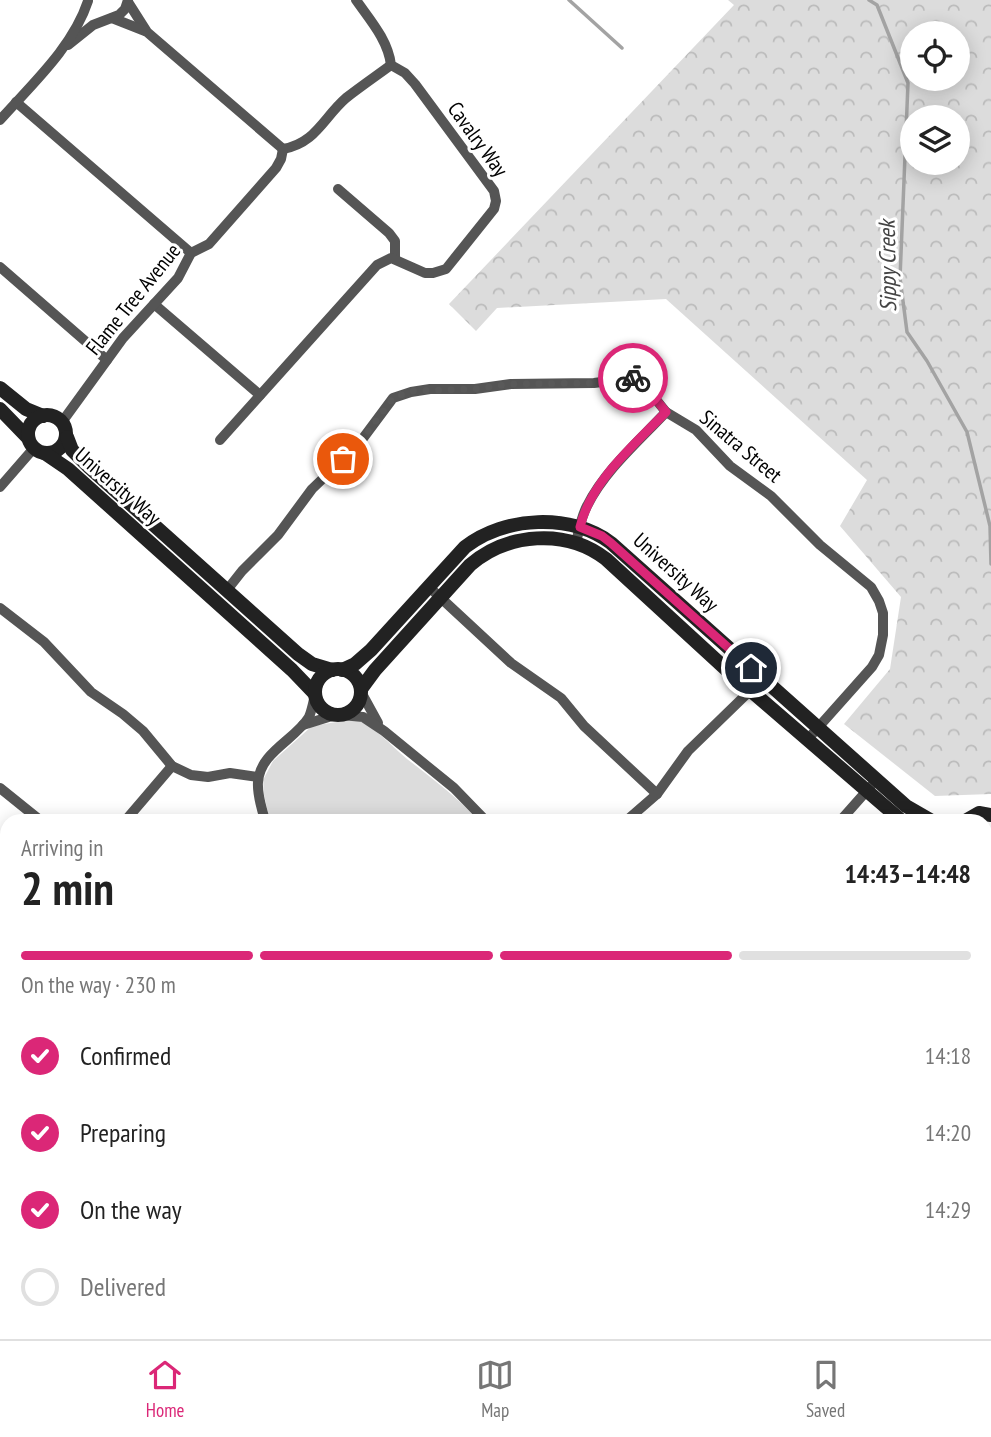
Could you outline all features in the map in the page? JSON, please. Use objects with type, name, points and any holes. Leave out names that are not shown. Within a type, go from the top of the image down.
[{"type":"street","name":"Cavalry Way","points":[[356,0],[383,40],[391,65],[415,83],[494,191],[496,201],[494,209],[446,269],[425,273],[395,258]]},
{"type":"street","points":[[88,1],[98,15],[147,32]]},
{"type":"street","points":[[0,120],[60,51],[84,13],[88,1]]},
{"type":"street","points":[[60,51],[93,25],[122,12],[128,1],[147,32],[283,149],[306,141],[345,100],[391,65]]},
{"type":"street","points":[[16,102],[191,253]]},
{"type":"street","name":"Flame Tree Avenue","points":[[62,422],[107,359],[178,278],[191,253],[208,244],[276,168],[283,149]]},
{"type":"street","points":[[220,440],[377,265],[383,260],[395,258],[395,242],[389,233],[338,188]]},
{"type":"street","points":[[0,267],[107,359]]},
{"type":"street","points":[[154,304],[260,395]]},
{"type":"street","name":"Sinatra Street","points":[[227,590],[278,535],[320,480],[358,445],[393,398],[411,391],[475,389],[511,384],[594,383],[633,378],[642,382],[666,412],[696,430],[730,466],[771,496],[820,545],[871,587],[880,601],[883,635],[879,655],[872,667],[807,740]]},
{"type":"street","points":[[0,388],[23,407],[43,416],[53,416],[62,422],[66,437],[60,449],[36,446]]},
{"type":"street","name":"University Way","points":[[0,410],[36,446],[68,469],[216,601],[315,694]]},
{"type":"street","points":[[576,543],[585,509],[594,494],[622,457],[666,412]]},
{"type":"street","points":[[36,446],[32,424],[43,416]]},
{"type":"street","name":"University Way","points":[[66,437],[84,463],[302,657],[315,665],[337,670],[364,657],[466,547],[493,531],[521,524],[566,524],[602,536],[818,727],[896,814]]},
{"type":"street","points":[[0,487],[36,446]]},
{"type":"street","name":"University Way","points":[[361,691],[375,670],[470,565],[492,549],[522,540],[546,539],[576,543],[606,559],[807,740],[871,786],[918,814]]},
{"type":"street","points":[[429,587],[511,663],[561,698],[583,726],[657,794]]},
{"type":"street","points":[[216,601],[227,590]]},
{"type":"street","points":[[0,608],[44,642],[91,692],[143,731],[172,766],[191,775],[208,777],[230,773],[258,777]]},
{"type":"street","points":[[263,814],[258,794],[258,777],[267,759],[303,725],[311,712],[319,679],[337,670],[355,677],[369,709],[384,731]]},
{"type":"street","points":[[634,814],[657,794],[688,751],[762,678]]},
{"type":"street","points":[[303,725],[352,711],[357,706],[361,691]]},
{"type":"street","points":[[315,694],[321,708],[339,715],[363,717],[384,731],[454,788],[479,814]]},
{"type":"street","points":[[131,814],[172,766]]},
{"type":"street","points":[[847,814],[871,786]]},
{"type":"street","points":[[0,788],[32,814]]},
{"type":"green space","points":[[728,0],[991,0],[991,794],[935,796],[844,724],[890,669],[901,597],[840,526],[867,480],[666,299],[497,308],[476,331],[449,304],[734,5]]},
{"type":"green space","points":[[355,719],[363,722],[472,814],[268,814],[263,780],[273,761],[312,726]]},
{"type":"waterway","points":[[569,0],[622,48]]},
{"type":"waterway","name":"Sippy Creek","points":[[869,0],[877,5],[908,83],[900,278],[907,332],[927,361],[967,432],[990,526],[991,564]]},
{"type":"way so far","points":[[343,459],[358,445],[393,398],[411,391],[475,389],[511,384],[594,383],[633,378]]},
{"type":"route","points":[[633,378],[642,382],[666,412],[622,457],[594,494],[585,509],[580,527],[611,543],[751,668]]}]
